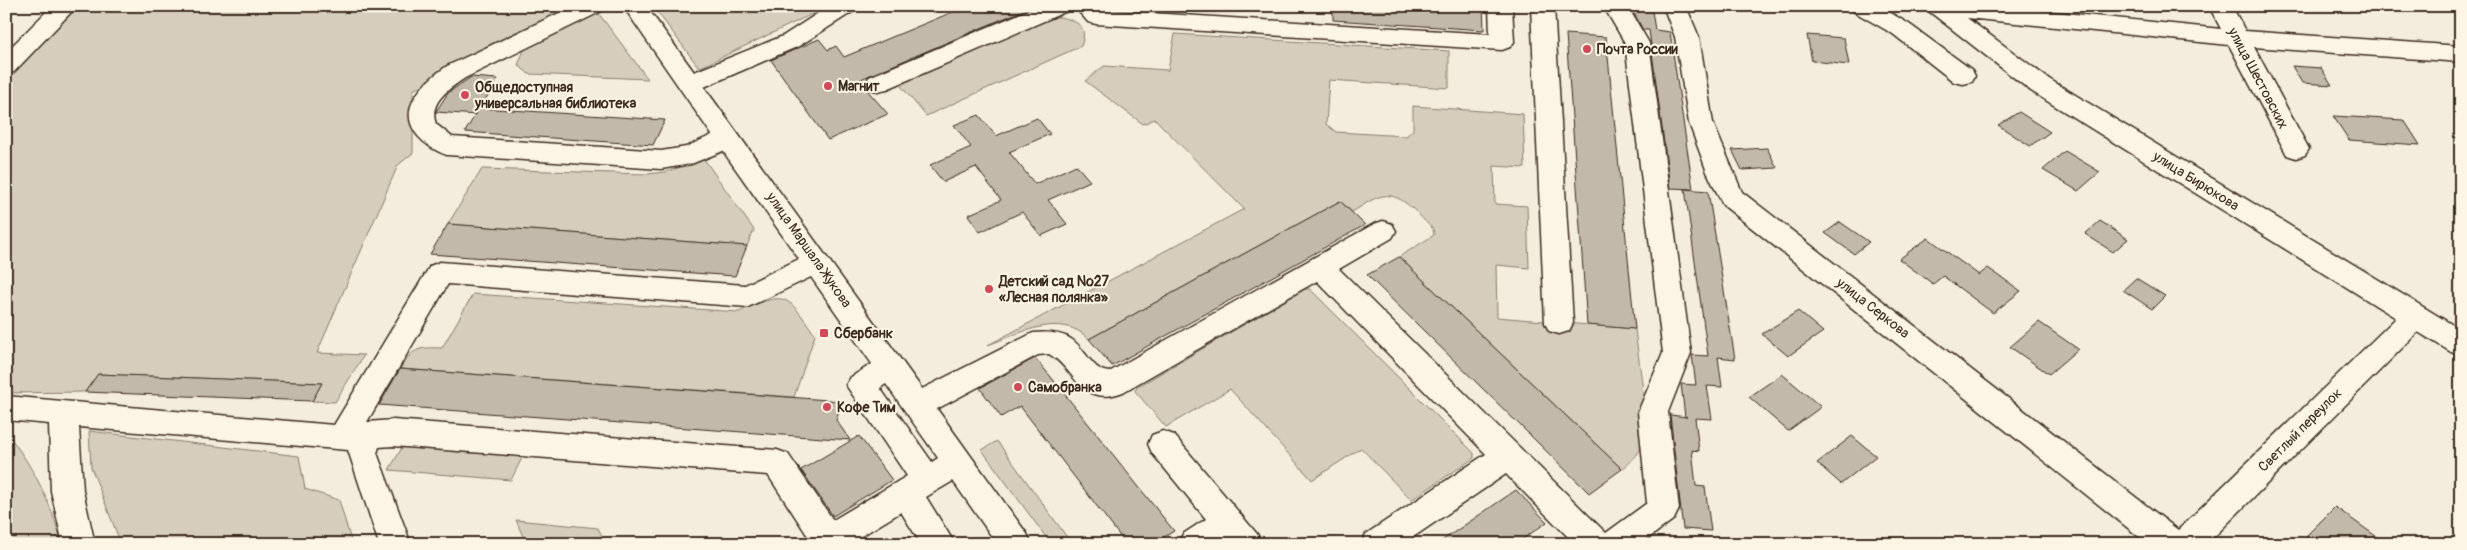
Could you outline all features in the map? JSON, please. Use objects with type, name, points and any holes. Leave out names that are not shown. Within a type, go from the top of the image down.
[{"type":"street","points":[[6,66],[66,6]]},
{"type":"street","points":[[594,6],[438,83],[420,110],[421,121],[426,131],[435,140],[448,146],[661,160],[691,154],[729,138]]},
{"type":"street","name":"улица Маршала Жукова","points":[[634,6],[1016,544]]},
{"type":"street","points":[[690,83],[791,40],[846,6]]},
{"type":"street","points":[[878,83],[1058,6]]},
{"type":"street","points":[[1085,6],[1096,17],[1502,42],[1500,6]]},
{"type":"street","points":[[1542,6],[1559,323]]},
{"type":"street","points":[[1616,544],[1663,509],[1653,412],[1677,353],[1637,43],[1620,14],[1619,6]]},
{"type":"street","name":"улица Серкова","points":[[1674,6],[1687,37],[1701,122],[1732,198],[2172,544]]},
{"type":"street","points":[[1861,6],[1901,28],[1962,76]]},
{"type":"street","name":"улица Шестовских","points":[[2220,6],[2296,149]]},
{"type":"street","points":[[1935,7],[2094,16],[2238,39],[2328,48],[2461,54]]},
{"type":"street","name":"улица Бирюкова","points":[[1935,7],[2040,85],[2461,344]]},
{"type":"street","points":[[918,405],[1033,344],[1044,341],[1063,346],[1090,379],[1097,384],[1113,384],[1383,232]]},
{"type":"street","points":[[355,437],[440,273],[748,296],[817,262]]},
{"type":"street","points":[[1320,267],[1596,544]]},
{"type":"street","name":"Светлый переулок","points":[[2185,544],[2416,316]]},
{"type":"street","points":[[891,367],[861,384],[917,487],[939,544]]},
{"type":"street","points":[[6,408],[355,437],[393,433],[777,463],[828,539],[958,462]]},
{"type":"street","points":[[63,412],[67,492],[79,544]]},
{"type":"street","points":[[355,437],[394,544]]},
{"type":"street","points":[[1163,444],[1237,533],[1194,544]]},
{"type":"street","points":[[1378,544],[1508,456]]},
{"type":"shaded area","points":[[78,6],[583,6],[413,90],[413,153],[398,165],[317,353],[364,355],[335,402],[312,401],[322,383],[98,374],[85,392],[6,393],[6,79]]},
{"type":"shaded area","points":[[653,6],[829,6],[701,67],[697,65]]},
{"type":"shaded area","points":[[596,10],[648,79],[529,74],[518,65],[526,45]]},
{"type":"shaded area","points":[[1052,16],[1072,20],[1081,27],[1083,38],[1081,46],[926,116],[901,86],[902,83]]},
{"type":"shaded area","points":[[1175,34],[1449,51],[1449,88],[1329,80],[1326,124],[1336,132],[1406,136],[1413,130],[1413,106],[1523,114],[1525,168],[1494,166],[1495,204],[1527,206],[1529,268],[1496,265],[1497,317],[1635,329],[1645,431],[1640,450],[1629,464],[1622,469],[1399,257],[1434,235],[1433,229],[1411,207],[1390,196],[1375,199],[1352,212],[1340,201],[1089,339],[1078,331],[1066,326],[1053,325],[1027,330],[988,345],[1244,209],[1155,119],[1143,124],[1085,81],[1104,66],[1168,70]]},
{"type":"shaded area","points":[[704,159],[754,230],[747,246],[448,224],[482,169],[646,174],[666,172]]},
{"type":"shaded area","points":[[1305,289],[1310,289],[1474,453],[1474,458],[1411,500],[1361,448],[1312,480],[1230,389],[1166,427],[1135,391],[1137,387]]},
{"type":"shaded area","points":[[473,294],[739,312],[776,299],[784,300],[791,304],[815,335],[794,397],[400,369],[408,357],[417,350],[442,348]]},
{"type":"shaded area","points":[[89,431],[299,456],[305,489],[339,500],[352,544],[121,544],[91,467]]},
{"type":"shaded area","points":[[6,432],[25,458],[40,485],[62,544],[6,544]]},
{"type":"shaded area","points":[[407,439],[527,448],[511,480],[389,470]]},
{"type":"shaded area","points":[[997,441],[1072,544],[1051,544],[982,450]]},
{"type":"shaded area","points":[[516,520],[598,528],[602,536],[588,544],[526,544]]},
{"type":"building","points":[[967,6],[1033,6],[861,79],[867,90],[888,114],[828,140],[771,60],[819,39],[828,50],[836,46],[844,57]]},
{"type":"building","points":[[1333,6],[1483,6],[1484,30],[1333,20]]},
{"type":"building","points":[[1633,6],[1645,6],[1646,10],[1652,11],[1655,30],[1670,32],[1693,189],[1670,188],[1649,30],[1643,30],[1634,13]]},
{"type":"building","points":[[1566,34],[1606,37],[1635,329],[1587,325]]},
{"type":"building","points":[[1807,35],[1844,38],[1849,65],[1812,61]]},
{"type":"building","points":[[2292,66],[2321,68],[2332,85],[2302,83]]},
{"type":"building","points":[[471,77],[498,79],[480,108],[665,120],[653,145],[465,132],[475,115],[436,112],[448,93]]},
{"type":"building","points":[[2019,112],[2050,132],[2030,146],[1998,125]]},
{"type":"building","points":[[979,115],[996,136],[1037,118],[1050,134],[1009,152],[1035,184],[1076,165],[1090,181],[1048,200],[1067,224],[1041,236],[1022,212],[980,232],[968,215],[1001,200],[976,167],[943,182],[930,165],[971,147],[954,125]]},
{"type":"building","points":[[2333,116],[2404,120],[2420,145],[2349,140]]},
{"type":"building","points":[[1767,148],[1777,168],[1742,170],[1732,150]]},
{"type":"building","points":[[2065,151],[2100,172],[2078,191],[2043,170]]},
{"type":"building","points":[[1685,189],[1708,191],[1735,359],[1718,357],[1722,387],[1707,386],[1712,419],[1695,418],[1699,451],[1692,450],[1696,486],[1705,487],[1711,531],[1683,529],[1670,415],[1685,417],[1681,384],[1696,385],[1692,355],[1708,356]]},
{"type":"building","points":[[1340,201],[1365,225],[1112,366],[1089,339]]},
{"type":"building","points":[[2100,221],[2128,239],[2113,252],[2085,234]]},
{"type":"building","points":[[1840,222],[1869,242],[1854,254],[1825,233]]},
{"type":"building","points":[[448,224],[747,246],[735,276],[430,254]]},
{"type":"building","points":[[1928,238],[1979,275],[1988,268],[2021,291],[1993,313],[1943,276],[1933,284],[1899,259]]},
{"type":"building","points":[[1399,257],[1622,469],[1589,493],[1367,275]]},
{"type":"building","points":[[2136,278],[2165,296],[2152,309],[2123,290]]},
{"type":"building","points":[[1798,311],[1823,332],[1788,356],[1762,334]]},
{"type":"building","points":[[2039,322],[2078,349],[2049,374],[2010,347]]},
{"type":"building","points":[[1035,358],[1174,531],[1153,544],[1126,544],[1020,406],[1001,417],[980,388]]},
{"type":"building","points":[[400,369],[842,401],[836,420],[850,440],[379,405]]},
{"type":"building","points":[[98,374],[322,383],[312,401],[85,392]]},
{"type":"building","points":[[1782,374],[1821,407],[1788,431],[1749,397]]},
{"type":"building","points":[[859,436],[892,480],[833,516],[801,470]]},
{"type":"building","points":[[1852,436],[1876,456],[1841,484],[1817,463]]},
{"type":"building","points":[[1516,490],[1547,522],[1516,544],[1437,544]]},
{"type":"building","points":[[2335,507],[2387,544],[2317,544],[2306,536]]},
{"type":"place","name":"Почта России","points":[[1587,49]]},
{"type":"place","name":"Магнит","points":[[828,86]]},
{"type":"place","name":"Общедоступная универсальная библиотека","points":[[465,95]]},
{"type":"place","name":"Детский сад №27 «Лесная полянка»","points":[[989,289]]},
{"type":"place","name":"Сбербанк","points":[[824,333]]},
{"type":"place","name":"Самобранка","points":[[1018,387]]},
{"type":"place","name":"Кофе Тим","points":[[827,407]]}]
